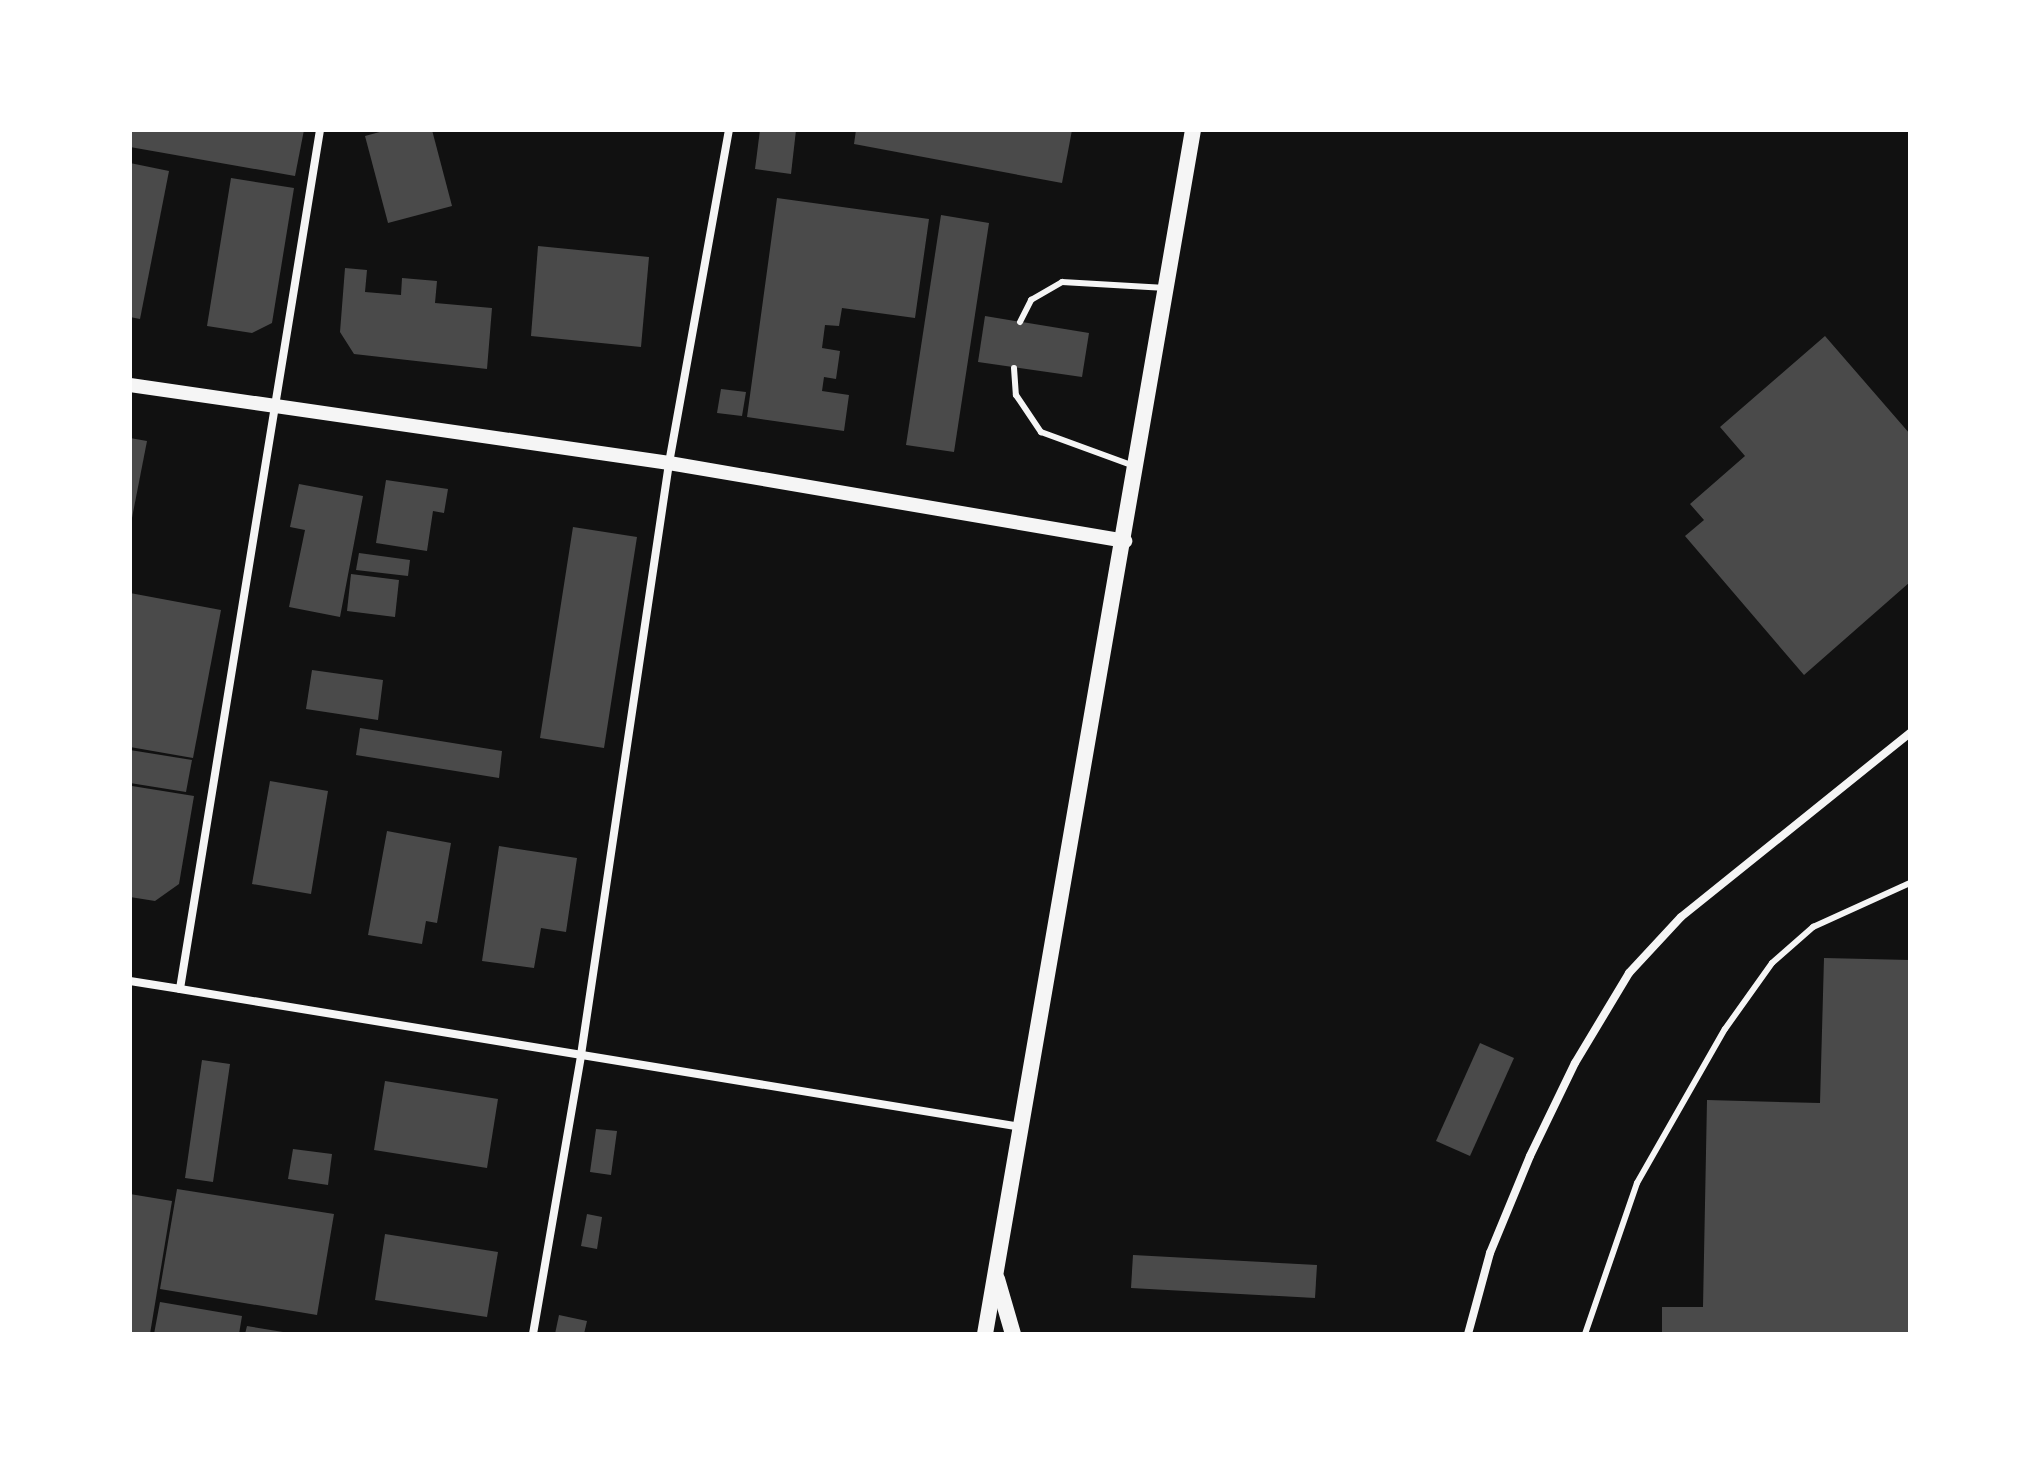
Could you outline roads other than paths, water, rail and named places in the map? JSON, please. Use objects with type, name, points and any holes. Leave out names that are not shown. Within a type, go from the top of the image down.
[{"type":"main road","points":[[985,1334],[1125,541],[1193,130]]},
{"type":"main road","points":[[995,1273],[1013,1334]]},
{"type":"street","points":[[180,989],[272,408],[320,130]]},
{"type":"street","points":[[533,1334],[581,1055],[669,463],[729,130]]},
{"type":"street","points":[[130,385],[272,408],[669,463],[1125,541]]},
{"type":"street","points":[[1468,1334],[1490,1253],[1530,1156],[1575,1063],[1629,973],[1681,917],[1910,733]]},
{"type":"street","points":[[130,981],[1021,1127]]},
{"type":"lane","points":[[1020,322],[1031,300],[1062,282],[1166,288]]},
{"type":"lane","points":[[1014,368],[1016,395],[1041,432],[1137,467]]},
{"type":"lane","points":[[1585,1334],[1637,1183],[1748,996],[1772,963],[1813,927],[1910,883]]}]
